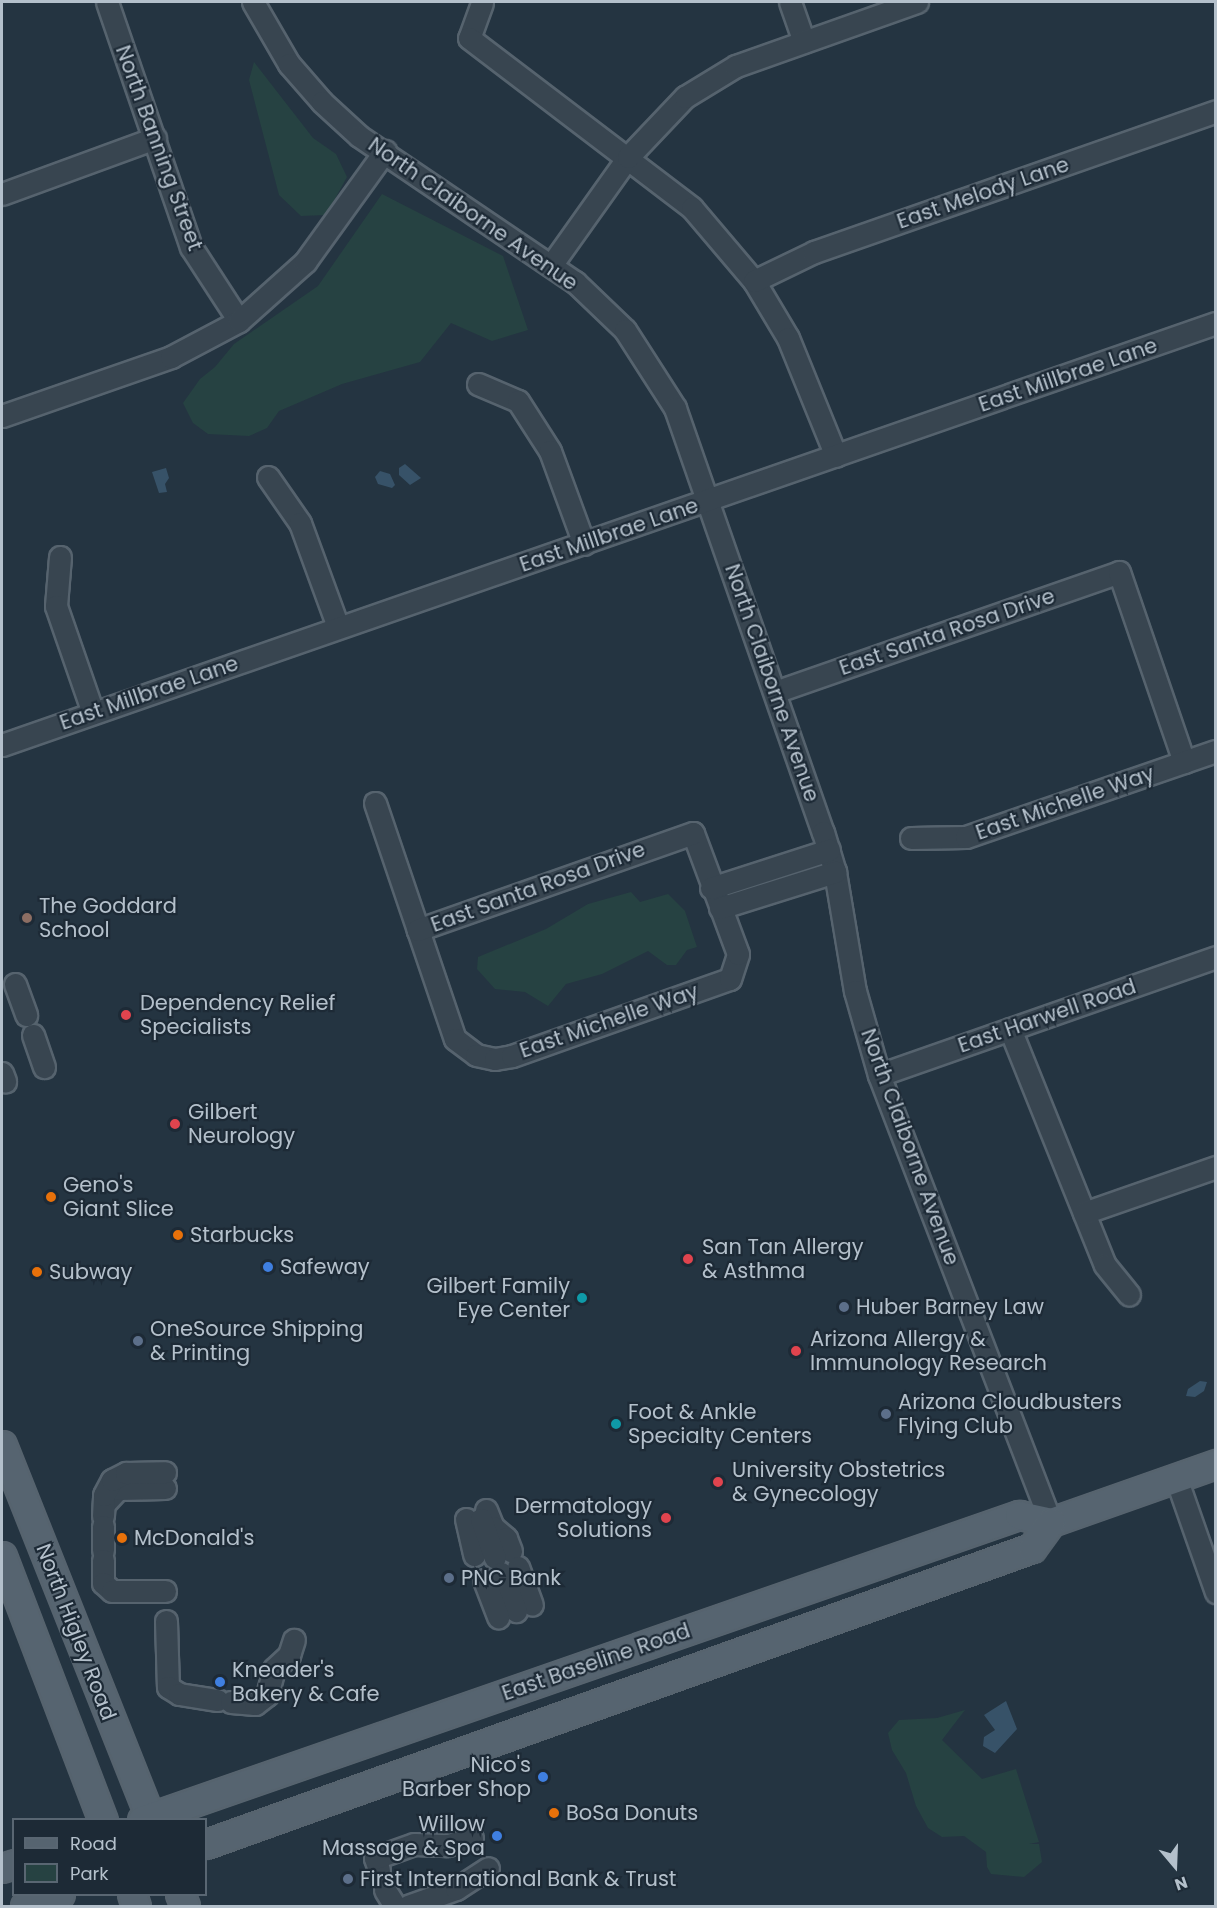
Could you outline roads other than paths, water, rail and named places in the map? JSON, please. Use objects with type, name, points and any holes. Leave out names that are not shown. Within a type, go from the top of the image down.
[{"type":"main road","name":"North Higley Road","points":[[2,1445],[148,1818]]},
{"type":"main road","points":[[1051,1522],[1215,1464]]},
{"type":"main road","name":"East Baseline Road","points":[[148,1818],[1018,1515],[1051,1522],[1032,1548],[207,1844]]},
{"type":"main road","name":"North Higley Road","points":[[2,1556],[102,1818]]},
{"type":"main road","points":[[580,1668],[592,1704]]},
{"type":"main road","points":[[24,1906],[54,1896]]},
{"type":"street","name":"North Banning Street","points":[[107,2],[155,138],[190,247],[239,321]]},
{"type":"street","name":"North Claiborne Avenue","points":[[253,2],[289,64],[322,102],[359,136],[552,264],[625,330],[653,369],[675,408],[776,692],[829,850],[835,872],[855,991],[879,1075],[1051,1522]]},
{"type":"street","points":[[790,2],[804,42]]},
{"type":"street","points":[[552,264],[628,157],[661,118],[710,80],[804,42],[917,2]]},
{"type":"street","points":[[482,3],[469,38],[692,208],[754,281],[797,358],[836,456]]},
{"type":"street","name":"East Melody Lane","points":[[754,281],[814,252],[1215,111]]},
{"type":"street","points":[[2,194],[155,138]]},
{"type":"street","points":[[2,416],[171,357],[239,321],[306,262],[384,151]]},
{"type":"street","name":"East Millbrae Lane","points":[[2,745],[338,627],[709,501],[1215,323]]},
{"type":"street","points":[[478,384],[518,401],[550,451],[584,544]]},
{"type":"street","points":[[268,477],[300,524],[338,627]]},
{"type":"street","points":[[60,557],[56,606],[93,713]]},
{"type":"street","name":"East Santa Rosa Drive","points":[[776,692],[1119,572],[1184,762]]},
{"type":"street","name":"East Michelle Way","points":[[911,838],[966,837],[1215,751]]},
{"type":"street","points":[[375,803],[418,930]]},
{"type":"street","name":"East Santa Rosa Drive","points":[[418,930],[693,833],[711,888]]},
{"type":"street","points":[[829,850],[711,888],[720,908],[835,872]]},
{"type":"street","name":"East Michelle Way","points":[[418,930],[455,1039],[476,1055],[495,1059],[512,1056],[730,979],[736,968],[738,954],[720,908]]},
{"type":"street","name":"East Harwell Road","points":[[879,1075],[1215,957]]},
{"type":"street","points":[[15,984],[44,1068]]},
{"type":"street","points":[[1010,1029],[1106,1265],[1129,1295]]},
{"type":"street","points":[[1084,1213],[1215,1167]]},
{"type":"street","points":[[165,1480],[119,1475],[107,1488],[103,1516],[103,1583],[112,1591],[165,1591]]},
{"type":"street","points":[[1176,1478],[1215,1592]]},
{"type":"street","points":[[479,1517],[506,1538],[498,1564],[515,1611],[479,1517]]},
{"type":"street","points":[[166,1621],[168,1687],[179,1694],[224,1701],[255,1704],[267,1695],[274,1669],[290,1655],[294,1640]]},
{"type":"street","points":[[379,1870],[375,1858],[414,1844],[448,1845],[472,1838]]},
{"type":"street","points":[[408,1906],[456,1889],[488,1868]]},
{"type":"water","points":[[405,464],[421,478],[410,485],[399,475],[399,468]]},
{"type":"water","points":[[166,468],[169,478],[165,484],[167,492],[159,493],[152,472]]},
{"type":"water","points":[[380,471],[390,474],[395,485],[392,488],[378,484],[375,477]]},
{"type":"water","points":[[1200,1381],[1207,1382],[1204,1391],[1195,1397],[1186,1396],[1188,1389]]},
{"type":"water","points":[[1006,1701],[1017,1729],[995,1753],[983,1746],[984,1737],[995,1730],[984,1715]]},
{"type":"place","name":"The Goddard School","points":[[27,918]]},
{"type":"place","name":"Dependency Relief Specialists","points":[[126,1015]]},
{"type":"place","name":"Gilbert Neurology","points":[[175,1124]]},
{"type":"place","name":"Geno's Giant Slice","points":[[51,1197]]},
{"type":"place","name":"Starbucks","points":[[178,1235]]},
{"type":"place","name":"San Tan Allergy & Asthma","points":[[688,1259]]},
{"type":"place","name":"Safeway","points":[[268,1267]]},
{"type":"place","name":"Subway","points":[[37,1272]]},
{"type":"place","name":"Gilbert Family Eye Center","points":[[582,1298]]},
{"type":"place","name":"Huber Barney Law","points":[[844,1307]]},
{"type":"place","name":"OneSource Shipping & Printing","points":[[138,1341]]},
{"type":"place","name":"Arizona Allergy & Immunology Research","points":[[796,1351]]},
{"type":"place","name":"Arizona Cloudbusters Flying Club","points":[[886,1414]]},
{"type":"place","name":"Foot & Ankle Specialty Centers","points":[[616,1424]]},
{"type":"place","name":"University Obstetrics & Gynecology","points":[[718,1482]]},
{"type":"place","name":"Dermatology Solutions","points":[[666,1518]]},
{"type":"place","name":"McDonald's","points":[[122,1538]]},
{"type":"place","name":"PNC Bank","points":[[449,1578]]},
{"type":"place","name":"Kneader's Bakery & Cafe","points":[[220,1682]]},
{"type":"place","name":"Nico's Barber Shop","points":[[543,1777]]},
{"type":"place","name":"BoSa Donuts","points":[[554,1813]]},
{"type":"place","name":"Willow Massage & Spa","points":[[497,1836]]},
{"type":"place","name":"First International Bank & Trust","points":[[348,1879]]}]
